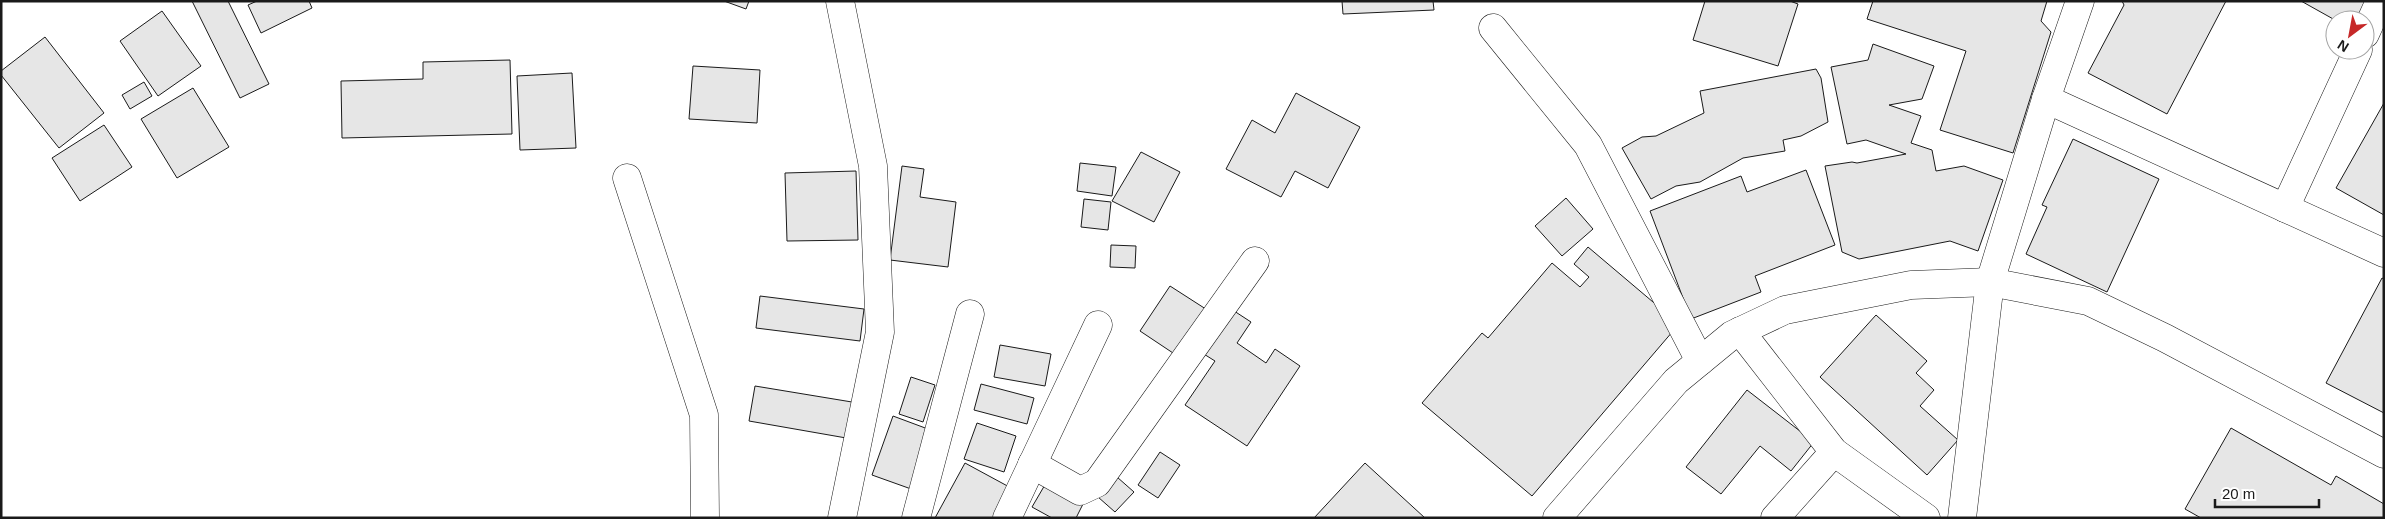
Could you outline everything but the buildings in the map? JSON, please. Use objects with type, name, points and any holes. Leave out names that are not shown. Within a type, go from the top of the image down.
[{"type":"street","points":[[840,1],[873,166],[880,332],[842,518]]},
{"type":"street","points":[[1962,518],[1990,282],[2046,99],[2080,1]]},
{"type":"street","points":[[1493,28],[1588,145],[1700,361]]},
{"type":"street","points":[[2284,208],[2353,60]]},
{"type":"street","points":[[2046,99],[2384,253]]},
{"type":"street","points":[[627,178],[704,415],[706,518]]},
{"type":"street","points":[[1032,464],[1080,491],[1097,483],[1255,261]]},
{"type":"street","points":[[1557,518],[1676,381],[1732,335],[1785,310],[1911,285],[1990,282],[2088,301],[2165,338],[2384,454]]},
{"type":"street","points":[[916,518],[970,314]]},
{"type":"street","points":[[1007,518],[1098,325]]},
{"type":"street","points":[[1740,331],[1834,452],[1926,518]]},
{"type":"street","points":[[1775,518],[1834,452]]}]
